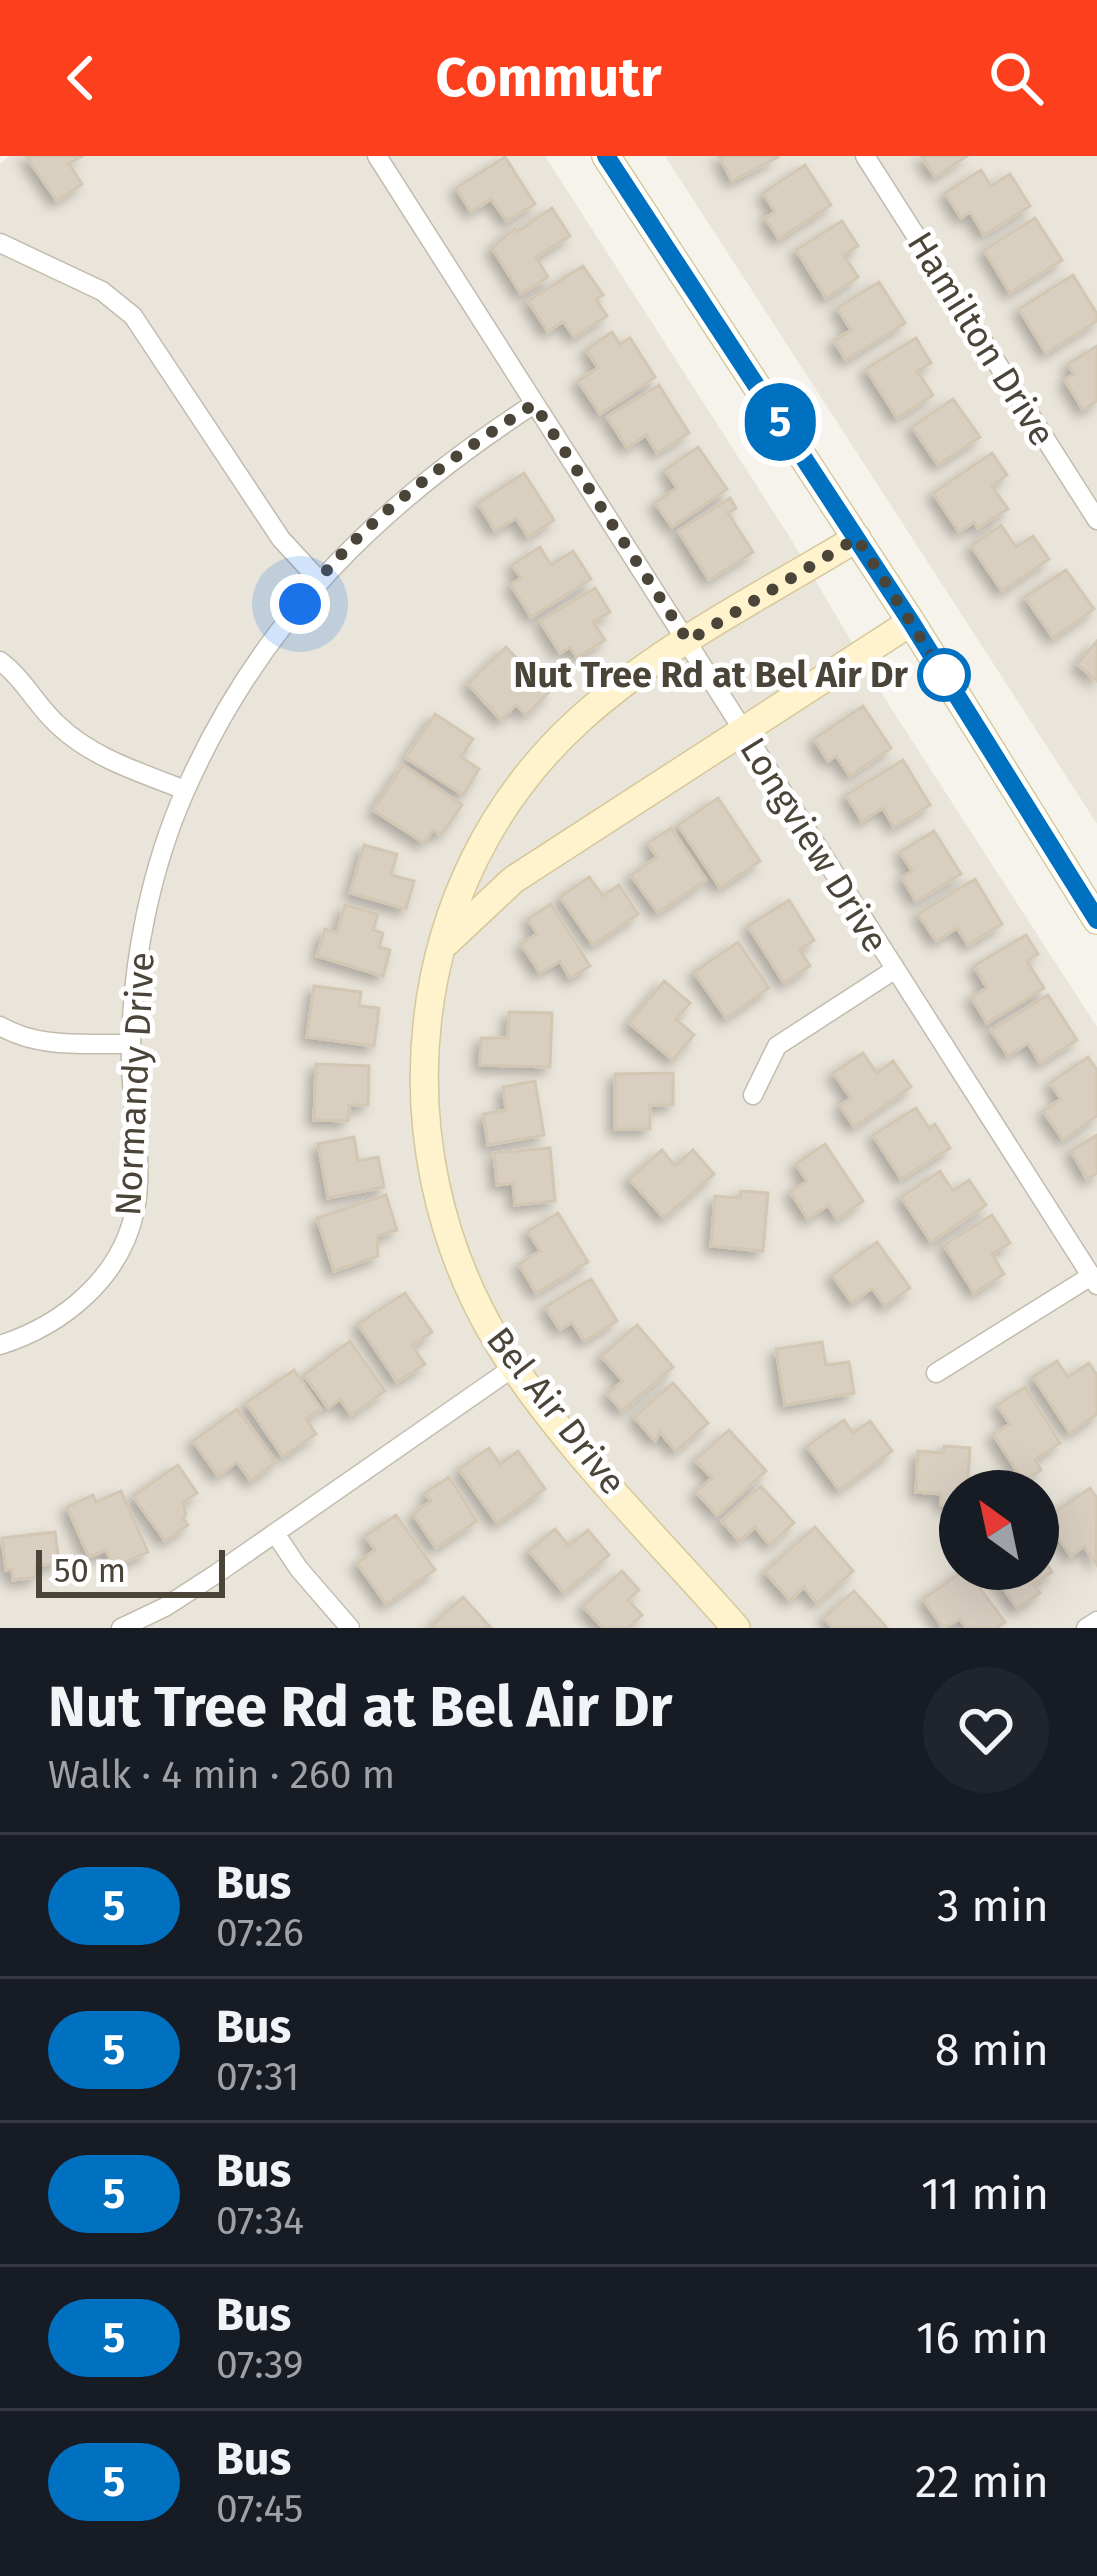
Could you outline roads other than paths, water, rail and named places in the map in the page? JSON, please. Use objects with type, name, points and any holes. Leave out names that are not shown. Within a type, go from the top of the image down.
[{"type":"street","name":"Longview Drive","points":[[377,156],[1094,1281]]},
{"type":"street","points":[[606,156],[911,622],[1097,920]]},
{"type":"street","name":"Hamilton Drive","points":[[866,156],[1097,520]]},
{"type":"street","points":[[0,243],[101,291],[133,316],[281,539],[318,579]]},
{"type":"street","name":"Normandy Drive","points":[[0,1345],[28,1336],[66,1313],[98,1286],[120,1252],[135,1210],[130,1044],[155,875],[185,790],[236,697],[318,579],[395,505],[469,446],[534,404]]},
{"type":"street","name":"Bel Air Drive","points":[[736,1628],[578,1448],[514,1366],[475,1302],[451,1247],[436,1183],[422,1051],[440,950],[466,874],[502,810],[537,764],[575,724],[628,680],[857,538]]},
{"type":"street","points":[[440,950],[513,880],[911,622]]},
{"type":"street","points":[[0,661],[18,675],[58,725],[92,750],[185,790]]},
{"type":"street","points":[[752,1095],[777,1046],[894,970]]},
{"type":"street","points":[[0,1026],[21,1038],[50,1043],[130,1044]]},
{"type":"street","points":[[936,1373],[1094,1281]]},
{"type":"street","points":[[121,1628],[165,1607],[514,1366]]},
{"type":"street","points":[[275,1533],[350,1628]]},
{"type":"street","points":[[1086,1628],[1097,1621]]},
{"type":"place","name":"Nut Tree Rd at Bel Air Dr","points":[[944,675]]}]
